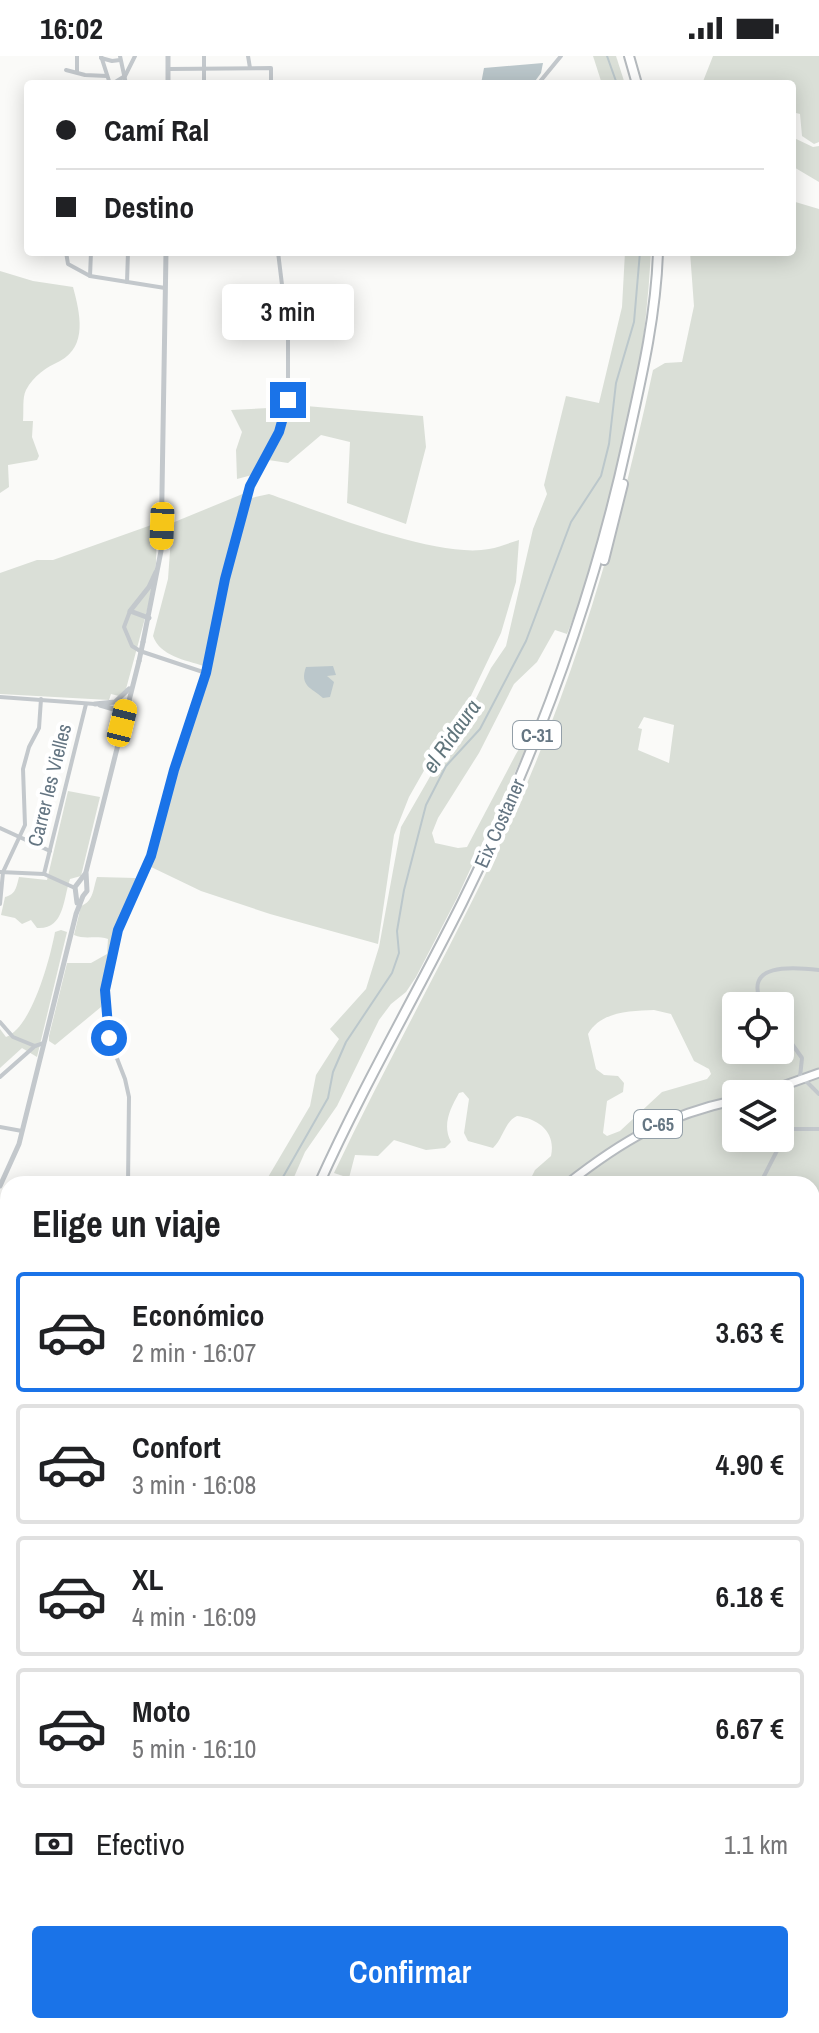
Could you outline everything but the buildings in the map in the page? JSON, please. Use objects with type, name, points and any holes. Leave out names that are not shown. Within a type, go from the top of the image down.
[{"type":"highway","points":[[626,56],[633,80]]},
{"type":"highway","name":"Eix Costaner","points":[[326,1176],[503,825],[578,640],[616,514],[635,431],[653,341],[660,256]]},
{"type":"main road","points":[[794,1083],[819,1073]]},
{"type":"main road","name":"C-65","points":[[578,1176],[640,1132],[701,1107],[722,1103]]},
{"type":"street","points":[[77,56],[77,72]]},
{"type":"street","points":[[124,80],[135,56]]},
{"type":"street","points":[[168,56],[168,80]]},
{"type":"street","points":[[204,56],[204,80]]},
{"type":"street","points":[[248,56],[250,68]]},
{"type":"street","points":[[541,80],[561,56]]},
{"type":"street","points":[[109,80],[101,57],[120,58],[124,80]]},
{"type":"street","points":[[168,69],[271,68],[271,80]]},
{"type":"street","points":[[66,70],[107,76]]},
{"type":"street","points":[[67,256],[68,264],[90,276],[165,288]]},
{"type":"street","points":[[90,276],[91,256]]},
{"type":"street","points":[[127,282],[128,256]]},
{"type":"street","points":[[5,1176],[22,1131],[139,661],[160,562],[166,256]]},
{"type":"street","points":[[128,1176],[129,1097],[109,1038],[105,990],[122,915],[151,856],[174,770],[208,674],[225,579],[250,486],[279,432],[288,400],[288,334],[278,256]]},
{"type":"street","points":[[160,562],[149,587],[130,611],[124,627],[132,646],[208,674]]},
{"type":"street","points":[[130,611],[149,618]]},
{"type":"street","points":[[115,702],[132,685]]},
{"type":"street","points":[[0,697],[86,704],[115,702],[126,708]]},
{"type":"street","points":[[0,904],[2,872],[21,836],[26,814],[23,769],[29,747],[39,728],[41,699]]},
{"type":"street","name":"Carrer les Vielles","points":[[44,874],[86,704]]},
{"type":"street","points":[[95,704],[117,710],[126,708]]},
{"type":"street","points":[[117,710],[122,723]]},
{"type":"street","points":[[0,828],[50,851]]},
{"type":"street","points":[[2,872],[44,874],[80,889]]},
{"type":"street","points":[[758,992],[760,981],[769,970],[786,967],[819,970]]},
{"type":"street","points":[[0,1022],[13,1037],[35,1046]]},
{"type":"street","points":[[0,1077],[35,1046],[44,1043]]},
{"type":"street","points":[[794,1047],[802,1058],[802,1080],[819,1094]]},
{"type":"street","points":[[0,1127],[22,1131]]},
{"type":"street","points":[[794,1129],[819,1129]]},
{"type":"street","points":[[764,1176],[776,1152]]},
{"type":"shaded area","points":[[593,56],[616,56],[624,80],[601,80]]},
{"type":"shaded area","points":[[713,56],[819,56],[819,142],[814,144],[802,136],[800,114],[796,113],[796,80],[704,80]]},
{"type":"shaded area","points":[[543,63],[536,80],[482,80],[484,68]]},
{"type":"shaded area","points":[[796,139],[813,147],[819,146],[819,182],[796,168]]},
{"type":"shaded area","points":[[796,202],[819,209],[819,1176],[532,1176],[551,1156],[549,1134],[533,1120],[517,1116],[493,1148],[468,1141],[464,1133],[469,1099],[463,1092],[459,1093],[450,1111],[447,1129],[451,1142],[445,1148],[426,1150],[394,1140],[378,1156],[355,1155],[350,1176],[334,1173],[506,831],[553,719],[609,547],[653,370],[665,363],[682,362],[694,306],[690,256],[796,256]],"holes":[[[644,717],[674,725],[669,763],[638,750],[642,729],[638,728]],[[654,1010],[671,1014],[694,1061],[709,1069],[711,1074],[707,1079],[662,1092],[620,1131],[607,1136],[603,1133],[607,1101],[623,1092],[624,1083],[618,1076],[604,1075],[596,1069],[588,1034],[601,1021],[626,1012]]]},
{"type":"shaded area","points":[[625,256],[651,256],[642,350],[625,447],[600,542],[584,588],[567,634],[555,630],[537,662],[514,684],[479,753],[438,818],[432,833],[435,843],[467,847],[516,754],[525,739],[529,742],[457,898],[416,977],[379,1020],[337,1106],[305,1152],[294,1176],[269,1176],[310,1106],[316,1075],[339,1039],[330,1029],[366,989],[379,947],[401,827],[461,729],[491,668],[506,646],[533,529],[547,494],[544,485],[566,396],[599,403],[622,307]]},
{"type":"shaded area","points":[[0,271],[33,281],[73,287],[80,328],[75,347],[69,355],[41,372],[26,390],[23,421],[33,421],[32,437],[39,456],[37,460],[8,465],[9,487],[0,493]]},
{"type":"shaded area","points":[[306,406],[423,416],[426,447],[406,524],[347,503],[350,442],[321,435],[288,463],[262,459],[252,475],[237,479],[236,450],[242,432],[231,410]]},
{"type":"shaded area","points":[[245,493],[222,577],[204,666],[174,656],[161,648],[153,636],[168,579],[172,523]]},
{"type":"shaded area","points":[[269,494],[379,532],[440,547],[489,549],[519,540],[516,582],[501,633],[456,727],[426,767],[409,797],[394,835],[378,944],[201,891],[149,866],[210,669],[227,582],[251,498]]},
{"type":"shaded area","points":[[157,523],[152,592],[126,689],[119,696],[111,694],[109,700],[0,694],[0,573],[37,560],[53,560]]},
{"type":"shaded area","points":[[333,666],[336,675],[327,676],[334,682],[330,697],[323,698],[305,683],[304,673],[306,667]]},
{"type":"shaded area","points":[[68,791],[100,797],[81,876],[70,879],[61,912],[53,924],[37,928],[31,920],[22,924],[15,918],[1,915],[5,897],[13,892],[19,877],[47,880]]},
{"type":"shaded area","points":[[97,877],[136,878],[116,931],[101,1007],[55,1045],[49,1041],[49,1036],[67,963],[91,963],[107,954],[108,939],[74,935],[81,906],[91,898]]},
{"type":"shaded area","points":[[55,932],[67,932],[37,1057],[22,1048],[0,1068],[0,1029],[6,1037],[24,1020],[38,991]]},
{"type":"waterway","name":"el Ridaura","points":[[607,56],[616,80]]},
{"type":"waterway","name":"el Ridaura","points":[[284,1176],[328,1098],[333,1072],[346,1042],[392,973],[399,953],[397,931],[404,890],[426,805],[446,766],[480,729],[526,641],[571,522],[601,476],[609,444],[616,383],[634,322],[640,256]]},
{"type":"route","points":[[109,1038],[105,990],[122,915],[151,856],[174,770],[206,673],[225,579],[250,486],[279,432],[288,400]]}]
